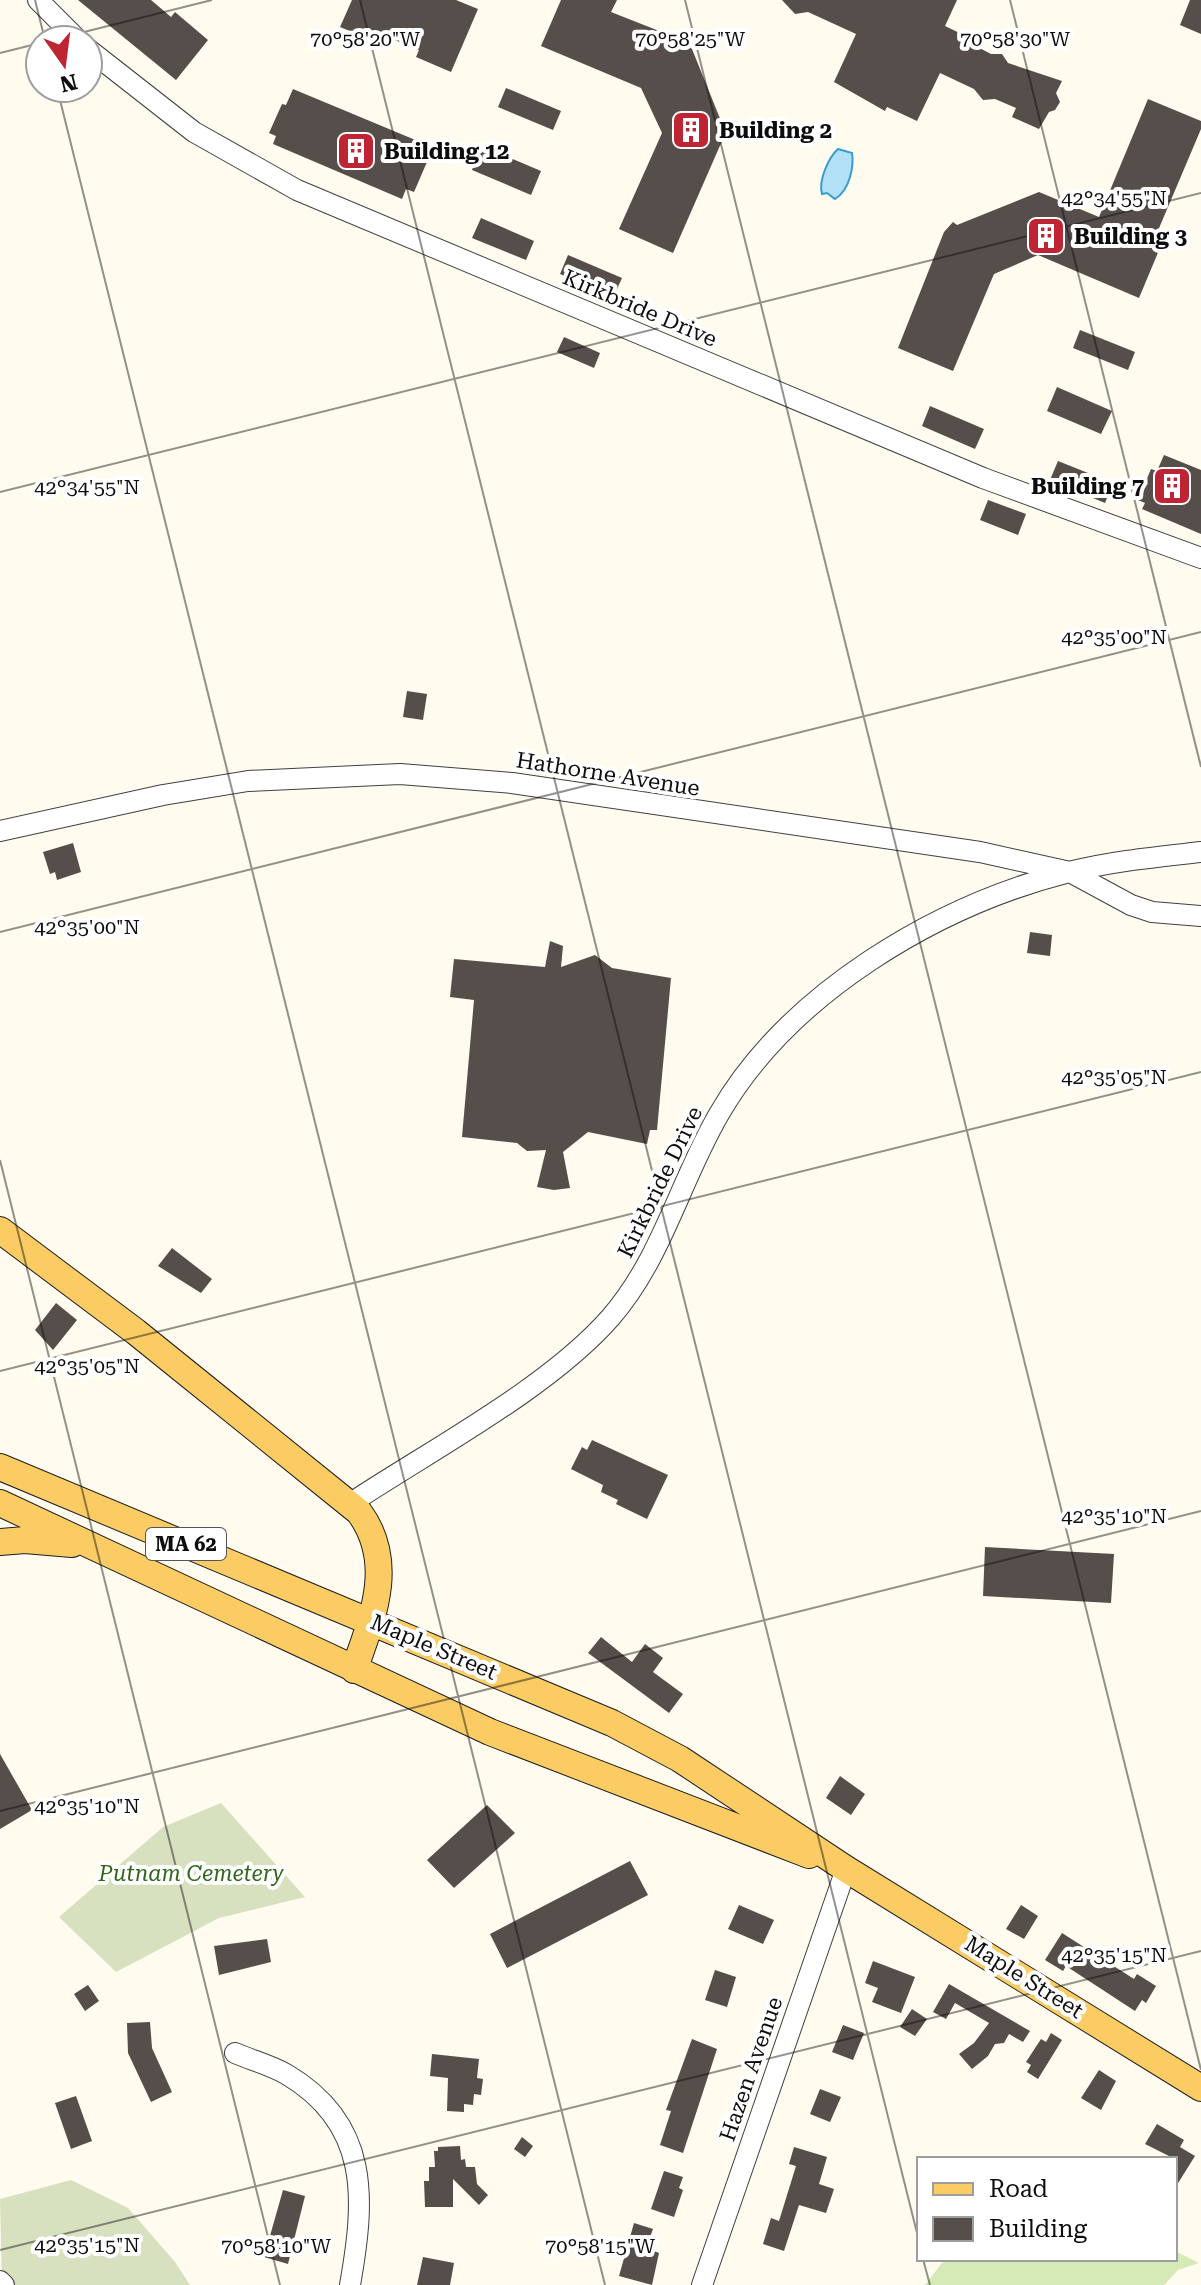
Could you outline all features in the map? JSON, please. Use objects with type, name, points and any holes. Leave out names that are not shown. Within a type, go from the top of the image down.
[{"type":"main road","points":[[0,1230],[136,1332],[351,1503],[369,1527],[377,1552],[379,1587],[372,1621],[354,1670]]},
{"type":"main road","name":"Maple Street","points":[[0,1467],[612,1723],[702,1773],[846,1869],[1201,2088]]},
{"type":"main road","name":"Maple Street","points":[[0,1503],[490,1732],[846,1869]]},
{"type":"main road","points":[[0,1542],[49,1540],[100,1550]]},
{"type":"street","points":[[38,0],[62,24]]},
{"type":"street","name":"Kirkbride Drive","points":[[104,62],[194,132],[297,190],[983,478],[1201,558]]},
{"type":"street","name":"Hathorne Avenue","points":[[0,831],[163,795],[248,781],[400,774],[512,783],[980,852],[1070,872],[1131,905],[1152,912],[1201,916]]},
{"type":"street","name":"Kirkbride Drive","points":[[351,1503],[560,1364],[612,1315],[659,1243],[720,1111],[757,1062],[800,1014],[902,941],[993,896],[1070,872],[1130,860],[1201,852]]},
{"type":"street","name":"Hazen Avenue","points":[[702,2285],[846,1869]]},
{"type":"street","points":[[235,2053],[284,2073],[311,2092],[327,2106],[354,2149],[359,2218],[350,2285]]},
{"type":"green space","name":"Putnam Cemetery","points":[[221,1803],[305,1897],[219,1918],[116,1972],[59,1917],[163,1827]]},
{"type":"green space","points":[[71,2180],[128,2208],[175,2262],[190,2285],[2,2285],[0,2199]]},
{"type":"green space","points":[[1177,2252],[1199,2263],[1178,2270],[1164,2285],[925,2285],[943,2261],[1177,2261]]},
{"type":"water","points":[[838,149],[852,153],[852,164],[850,178],[835,199],[827,193],[822,194],[821,188],[825,169]]},
{"type":"building","points":[[78,0],[151,0],[171,17],[175,12],[208,40],[176,80]]},
{"type":"building","points":[[352,0],[456,0],[478,9],[451,72],[416,57],[419,50],[378,33],[374,41],[340,27]]},
{"type":"building","name":"Building 2","points":[[561,0],[617,0],[611,12],[682,40],[692,49],[723,126],[722,141],[673,253],[619,229],[662,133],[641,88],[541,46]]},
{"type":"building","points":[[782,0],[957,0],[945,26],[972,39],[970,43],[991,54],[1002,54],[1008,63],[1062,81],[1056,93],[1060,102],[1055,110],[1049,112],[1039,129],[1012,117],[1016,108],[995,99],[983,100],[974,89],[940,73],[917,121],[887,107],[885,111],[834,82],[856,34],[808,12],[795,14]]},
{"type":"building","points":[[1190,0],[1201,0],[1201,34],[1180,25]]},
{"type":"building","points":[[506,88],[561,111],[553,130],[498,107]]},
{"type":"building","name":"Building 12","points":[[293,89],[425,144],[419,159],[427,162],[414,192],[406,189],[402,199],[273,144],[276,136],[269,133],[282,104],[286,105]]},
{"type":"building","name":"Building 3","points":[[1148,99],[1201,121],[1201,129],[1154,240],[1162,243],[1139,298],[1038,255],[994,274],[953,371],[898,348],[944,232],[953,222],[957,225],[1039,192],[1099,217]]},
{"type":"building","points":[[482,146],[541,171],[531,195],[472,170]]},
{"type":"building","points":[[481,218],[534,241],[526,260],[472,238]]},
{"type":"building","points":[[568,255],[622,278],[613,298],[560,274]]},
{"type":"building","points":[[1080,330],[1135,352],[1128,370],[1073,348]]},
{"type":"building","points":[[564,337],[600,353],[594,368],[557,352]]},
{"type":"building","points":[[1057,387],[1112,411],[1101,434],[1047,411]]},
{"type":"building","points":[[930,406],[984,429],[975,449],[922,426]]},
{"type":"building","name":"Building 7","points":[[1164,455],[1201,470],[1201,534],[1142,509],[1145,503],[1138,500],[1151,469],[1157,471]]},
{"type":"building","points":[[1058,461],[1113,483],[1105,503],[1050,480]]},
{"type":"building","points":[[988,500],[1026,514],[1018,535],[980,520]]},
{"type":"building","points":[[407,691],[427,694],[423,720],[403,717]]},
{"type":"building","points":[[73,843],[81,872],[57,880],[55,872],[50,874],[43,852]]},
{"type":"building","points":[[1030,932],[1052,935],[1050,956],[1027,953]]},
{"type":"building","points":[[550,941],[563,946],[561,967],[595,955],[612,968],[671,978],[657,1130],[650,1130],[647,1144],[588,1132],[563,1152],[570,1188],[554,1190],[537,1187],[546,1150],[527,1151],[517,1143],[462,1137],[474,1000],[450,997],[454,959],[545,967]]},
{"type":"building","points":[[172,1248],[212,1279],[201,1293],[158,1266]]},
{"type":"building","points":[[56,1303],[77,1320],[53,1350],[35,1330]]},
{"type":"building","points":[[592,1440],[668,1475],[647,1519],[616,1504],[618,1500],[601,1492],[603,1485],[571,1469],[582,1447],[587,1450]]},
{"type":"building","points":[[985,1547],[1114,1554],[1111,1603],[983,1596]]},
{"type":"building","points":[[601,1637],[632,1662],[645,1644],[663,1658],[653,1672],[683,1694],[669,1713],[588,1653]]},
{"type":"building","points":[[0,1754],[32,1810],[0,1829]]},
{"type":"building","points":[[840,1776],[865,1794],[851,1815],[826,1798]]},
{"type":"building","points":[[487,1805],[515,1833],[454,1888],[427,1860]]},
{"type":"building","points":[[630,1861],[648,1895],[507,1968],[490,1934]]},
{"type":"building","points":[[739,1905],[774,1920],[763,1944],[728,1929]]},
{"type":"building","points":[[1021,1905],[1038,1916],[1024,1939],[1006,1929]]},
{"type":"building","points":[[1062,1933],[1134,1979],[1137,1974],[1156,1986],[1146,2003],[1142,2000],[1135,2011],[1066,1966],[1063,1971],[1045,1960]]},
{"type":"building","points":[[267,1939],[271,1962],[219,1975],[214,1946]]},
{"type":"building","points":[[873,1961],[915,1977],[901,2013],[872,2002],[878,1988],[865,1983]]},
{"type":"building","points":[[715,1970],[736,1977],[727,2007],[705,2000]]},
{"type":"building","points":[[949,1984],[1030,2031],[1023,2042],[1009,2034],[1004,2043],[995,2044],[988,2056],[972,2069],[959,2054],[974,2043],[989,2023],[955,2003],[946,2019],[933,2012]]},
{"type":"building","points":[[88,1985],[99,2001],[85,2011],[74,1994]]},
{"type":"building","points":[[912,2009],[927,2019],[915,2036],[900,2027]]},
{"type":"building","points":[[150,2022],[152,2048],[172,2092],[151,2102],[128,2053],[127,2023]]},
{"type":"building","points":[[843,2025],[864,2033],[853,2060],[832,2052]]},
{"type":"building","points":[[1051,2033],[1062,2040],[1038,2079],[1027,2072],[1031,2065],[1026,2062],[1041,2039],[1046,2042]]},
{"type":"building","points":[[692,2039],[717,2049],[683,2153],[660,2145],[671,2111],[666,2110]]},
{"type":"building","points":[[432,2054],[479,2059],[477,2078],[483,2079],[481,2095],[474,2094],[473,2105],[464,2104],[464,2112],[447,2111],[448,2078],[430,2076]]},
{"type":"building","points":[[1099,2070],[1116,2081],[1101,2110],[1081,2098]]},
{"type":"building","points":[[820,2089],[841,2097],[830,2122],[810,2114]]},
{"type":"building","points":[[76,2096],[92,2141],[71,2149],[55,2103]]},
{"type":"building","points":[[1157,2124],[1184,2140],[1180,2147],[1195,2156],[1177,2185],[1177,2157],[1145,2144]]},
{"type":"building","points":[[522,2137],[533,2146],[525,2157],[514,2149]]},
{"type":"building","points":[[460,2146],[461,2160],[465,2159],[466,2167],[475,2167],[477,2184],[488,2195],[479,2205],[453,2179],[453,2207],[425,2207],[424,2181],[429,2181],[429,2167],[435,2167],[434,2151],[438,2151],[438,2147]]},
{"type":"building","points":[[794,2147],[827,2157],[819,2184],[834,2189],[826,2213],[799,2205],[784,2251],[763,2244],[771,2218],[779,2221],[796,2166],[789,2164]]},
{"type":"building","points":[[664,2171],[683,2177],[679,2188],[683,2190],[674,2217],[651,2209]]},
{"type":"building","points":[[283,2190],[305,2196],[288,2264],[264,2257]]},
{"type":"building","points":[[634,2223],[653,2229],[646,2248],[659,2253],[652,2285],[619,2276]]},
{"type":"building","points":[[423,2257],[454,2263],[450,2285],[417,2285]]},
{"type":"place","name":"Building 2","points":[[691,130]]},
{"type":"place","name":"Building 12","points":[[356,151]]},
{"type":"place","name":"Building 3","points":[[1046,236]]},
{"type":"place","name":"Building 7","points":[[1172,486]]}]
